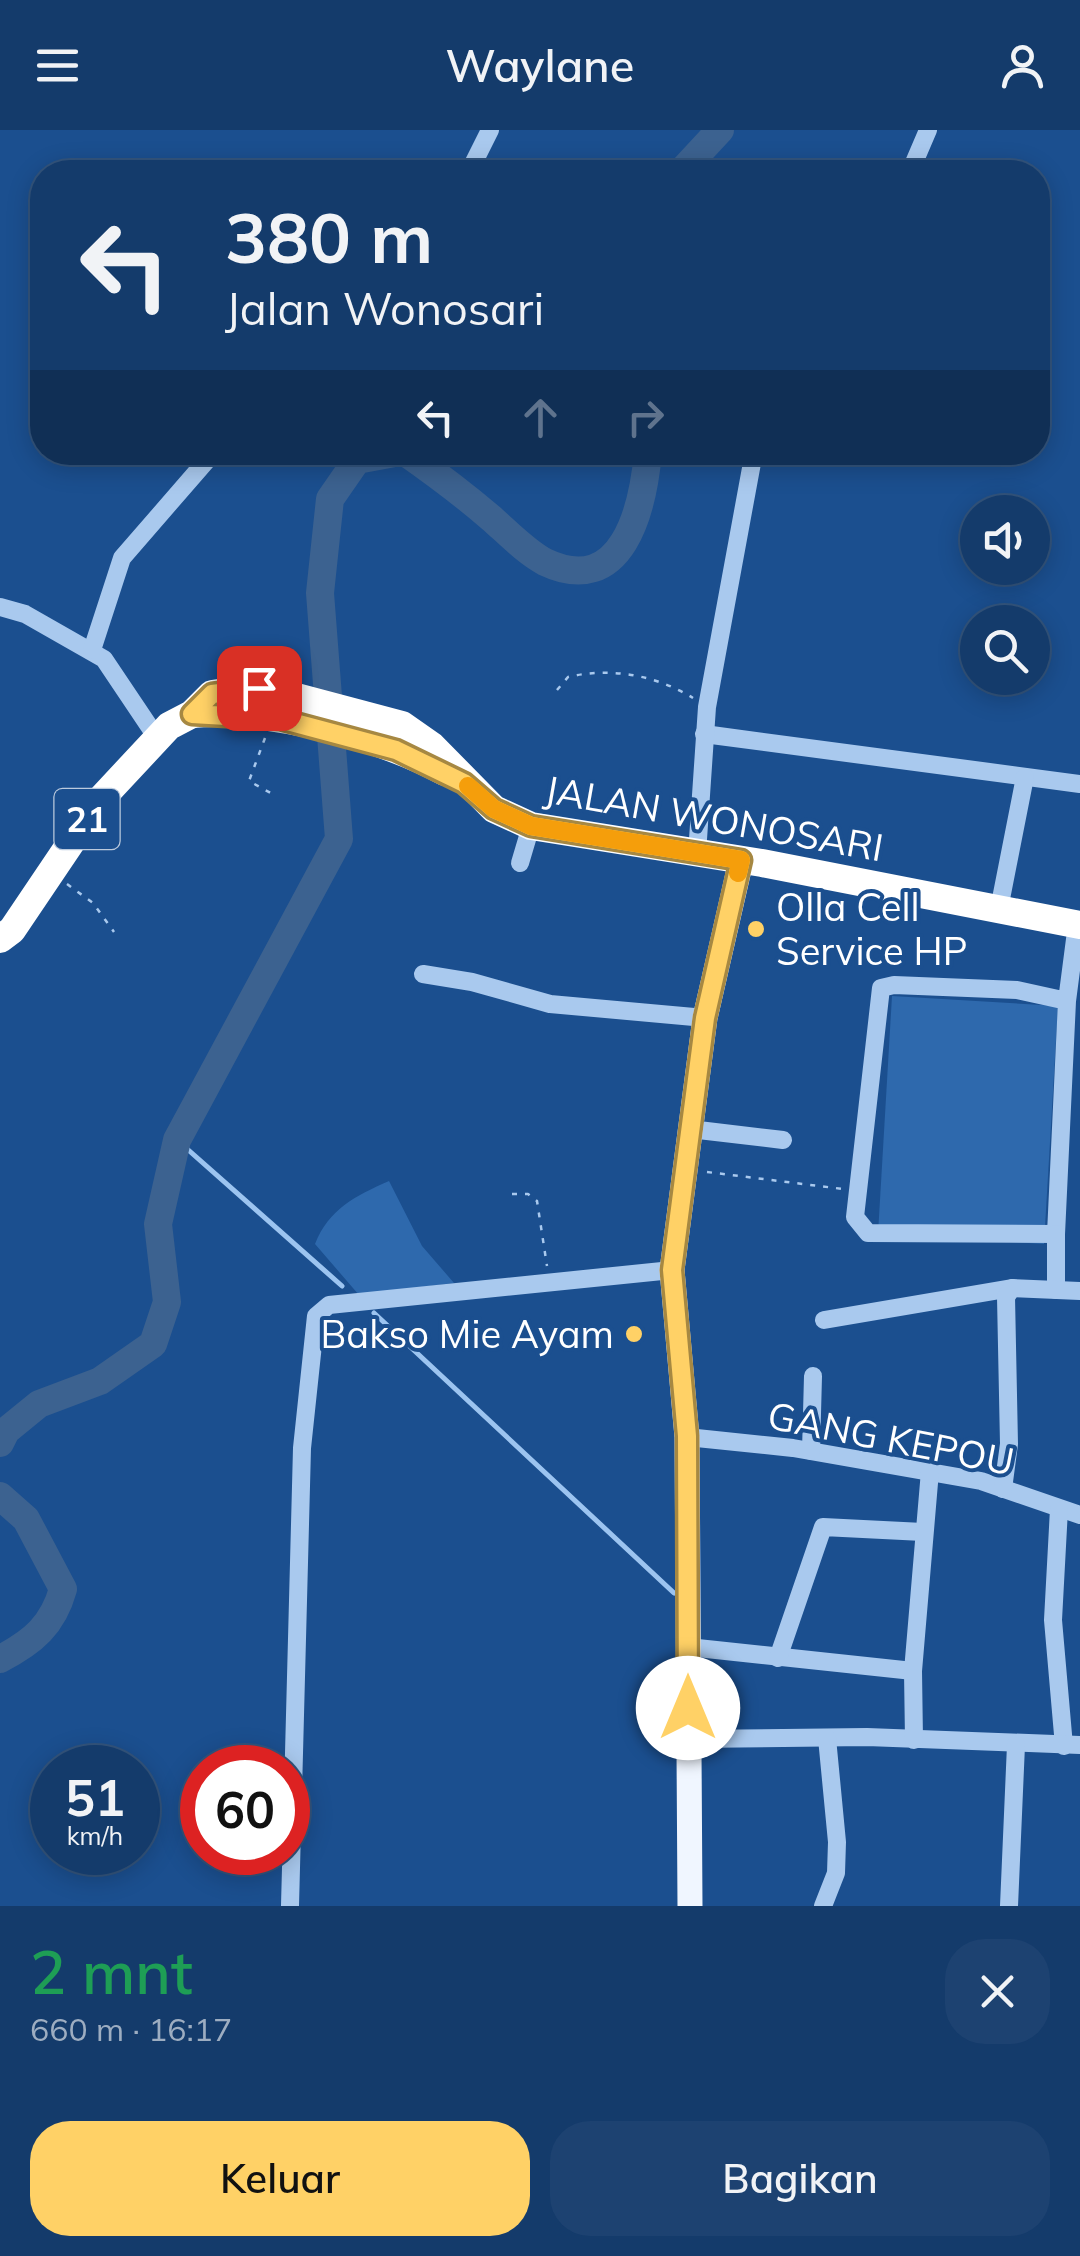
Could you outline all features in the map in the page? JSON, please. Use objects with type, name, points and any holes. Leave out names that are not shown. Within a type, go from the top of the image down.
[{"type":"highway","name":"JALAN WONOSARI","points":[[192,714],[212,694],[237,689],[292,693],[402,725],[432,746],[464,783],[494,809],[531,826],[741,860],[1078,925]]},
{"type":"highway","name":"21","points":[[0,939],[12,930],[99,801],[157,738],[192,714],[276,718]]},
{"type":"highway","name":"JALAN WONOSARI","points":[[276,718],[396,750],[464,783]]},
{"type":"main road","points":[[690,1906],[687,1436],[672,1270],[705,1018],[741,860]]},
{"type":"street","points":[[475,160],[490,130]]},
{"type":"street","points":[[915,160],[928,130]]},
{"type":"street","points":[[92,650],[122,558],[203,465]]},
{"type":"street","points":[[697,854],[707,707],[727,578],[751,465]]},
{"type":"street","points":[[0,607],[25,614],[104,659],[157,738]]},
{"type":"street","points":[[704,734],[1080,784]]},
{"type":"street","points":[[998,909],[1024,776]]},
{"type":"street","points":[[520,862],[531,826]]},
{"type":"street","points":[[1056,1290],[1067,1000],[1078,925]]},
{"type":"street","points":[[422,974],[472,982],[550,1004],[705,1018]]},
{"type":"street","points":[[1056,1234],[868,1233],[856,1224],[881,988],[894,984],[1017,990],[1067,1000]]},
{"type":"street","points":[[690,1129],[783,1140]]},
{"type":"street","points":[[1060,1131],[1080,1132]]},
{"type":"street","points":[[290,1906],[302,1448],[316,1316],[329,1304],[672,1270]]},
{"type":"street","points":[[1003,1489],[1009,1444],[1006,1297],[1012,1288]]},
{"type":"street","points":[[824,1320],[1012,1288],[1080,1291]]},
{"type":"street","points":[[810,1451],[813,1376]]},
{"type":"street","name":"GANG KEPOU","points":[[687,1436],[930,1471],[1003,1489],[1080,1515]]},
{"type":"street","points":[[914,1740],[913,1671],[930,1471]]},
{"type":"street","points":[[688,1739],[828,1738],[1072,1745],[1053,1620],[1059,1509]]},
{"type":"street","points":[[778,1658],[823,1527],[923,1532]]},
{"type":"street","points":[[688,1647],[913,1671]]},
{"type":"street","points":[[823,1906],[836,1873],[838,1842],[828,1738]]},
{"type":"street","points":[[1009,1906],[1016,1745]]},
{"type":"path","points":[[556,690],[568,677],[606,672],[670,684],[707,707]]},
{"type":"path","points":[[276,718],[249,781],[276,796]]},
{"type":"path","points":[[51,872],[92,903],[114,932]]},
{"type":"path","points":[[684,1168],[859,1191]]},
{"type":"path","points":[[512,1194],[528,1194],[537,1201],[550,1282]]},
{"type":"shaded area","points":[[892,996],[1058,1006],[1044,1244],[878,1234]]},
{"type":"shaded area","points":[[389,1181],[422,1246],[454,1283],[359,1295],[315,1244],[344,1205]]},
{"type":"waterway","points":[[692,160],[720,130]]},
{"type":"waterway","points":[[0,1443],[6,1431],[39,1404],[100,1381],[153,1344],[167,1302],[158,1224],[177,1140],[339,839],[320,593],[330,499],[354,465]]},
{"type":"waterway","points":[[422,465],[531,553],[572,570],[593,568],[611,558],[624,542],[641,498],[646,465]]},
{"type":"waterway","points":[[177,1140],[342,1286]]},
{"type":"waterway","points":[[374,1313],[674,1593]]},
{"type":"waterway","points":[[0,1496],[26,1519],[63,1589],[54,1613],[40,1631],[0,1659]]},
{"type":"slow traffic","points":[[468,786],[494,809],[531,826],[741,860],[738,873]]},
{"type":"place","name":"Olla Cell Service HP","points":[[756,929]]},
{"type":"place","name":"Bakso Mie Ayam","points":[[634,1334]]},
{"type":"route","points":[[259,688],[212,694],[192,714],[218,712],[280,719],[396,750],[464,783],[494,809],[531,826],[741,860],[705,1018],[672,1270],[687,1436],[688,1708]]}]
